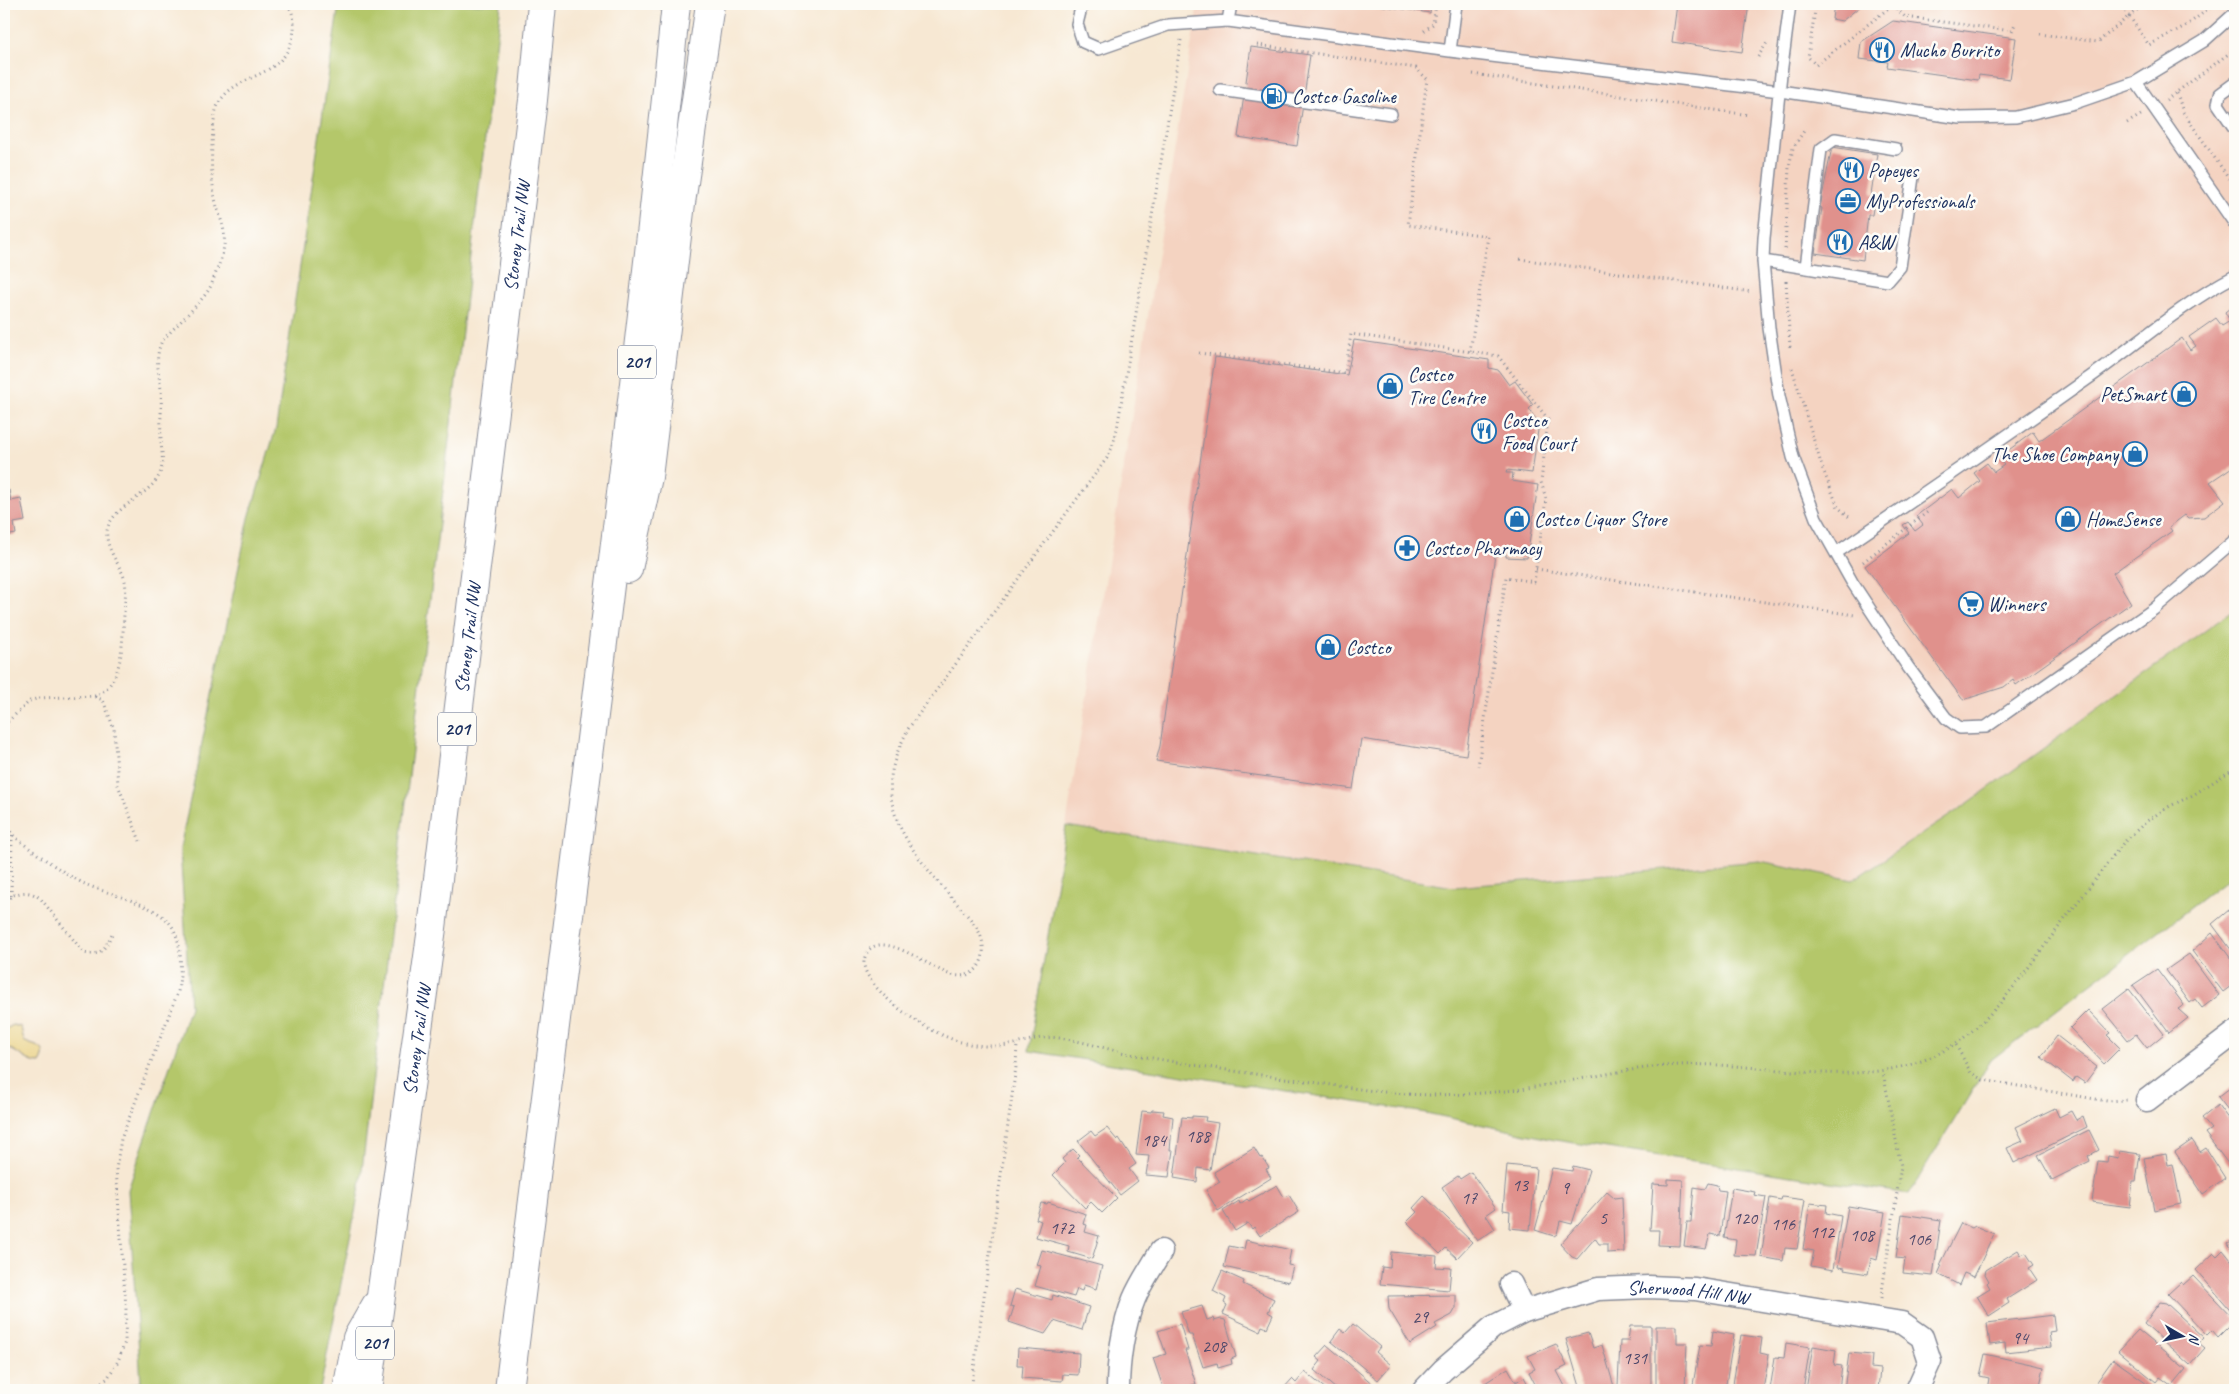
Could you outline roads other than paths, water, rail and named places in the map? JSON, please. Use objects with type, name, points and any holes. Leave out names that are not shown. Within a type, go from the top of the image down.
[{"type":"highway","points":[[525,4],[514,114],[526,161]]},
{"type":"highway","name":"Stoney Trail NW","points":[[368,1390],[432,928],[526,161],[542,4]]},
{"type":"highway","name":"201","points":[[509,1390],[594,719],[647,275],[676,4]]},
{"type":"highway","points":[[594,719],[648,477],[681,203],[710,4]]},
{"type":"highway","points":[[347,1390],[357,1338],[382,1296]]},
{"type":"street","points":[[2147,1100],[2235,1033]]},
{"type":"street","points":[[1118,1390],[1118,1373],[1124,1337],[1134,1299],[1161,1252]]},
{"type":"street","points":[[1511,1284],[1524,1311]]},
{"type":"street","name":"Sherwood Hill NW","points":[[1424,1390],[1443,1370],[1493,1327],[1524,1311],[1598,1290],[1649,1287],[1695,1289],[1902,1323],[1922,1337],[1930,1361],[1917,1390]]},
{"type":"lane","points":[[1082,4],[1077,24],[1083,42],[1099,49],[1168,25],[1228,21],[1450,51],[1780,91],[1960,118],[2016,117],[2075,103],[2136,82],[2204,41],[2235,13]]},
{"type":"lane","points":[[1228,21],[1231,4]]},
{"type":"lane","points":[[1450,51],[1456,4]]},
{"type":"lane","points":[[1790,4],[1763,261],[1769,328],[1779,396],[1793,457],[1816,518],[1852,582],[1908,667],[1946,718],[1960,728],[1986,728],[2154,609],[2235,540]]},
{"type":"lane","points":[[2136,82],[2235,224]]},
{"type":"lane","points":[[2235,83],[2220,94],[2218,104],[2235,129]]},
{"type":"lane","points":[[1220,90],[1391,114]]},
{"type":"lane","points":[[1806,267],[1821,149],[1835,139],[1896,149]]},
{"type":"lane","points":[[1763,261],[1888,281],[1900,267],[1913,176]]},
{"type":"lane","points":[[1836,553],[1945,480],[2211,288],[2235,276]]},
{"type":"place","name":"Mucho Burrito","points":[[1882,50]]},
{"type":"place","name":"Costco Gasoline","points":[[1274,96]]},
{"type":"place","name":"Popeyes","points":[[1851,170]]},
{"type":"place","name":"MyProfessionals","points":[[1848,201]]},
{"type":"place","name":"A&W","points":[[1840,242]]},
{"type":"place","name":"Costco Tire Centre","points":[[1390,386]]},
{"type":"place","name":"PetSmart","points":[[2184,394]]},
{"type":"place","name":"Costco Food Court","points":[[1484,431]]},
{"type":"place","name":"The Shoe Company","points":[[2135,454]]},
{"type":"place","name":"Costco Liquor Store","points":[[1517,519]]},
{"type":"place","name":"HomeSense","points":[[2068,519]]},
{"type":"place","name":"Costco Pharmacy","points":[[1407,548]]},
{"type":"place","name":"Winners","points":[[1971,604]]},
{"type":"place","name":"Costco","points":[[1328,647]]}]
